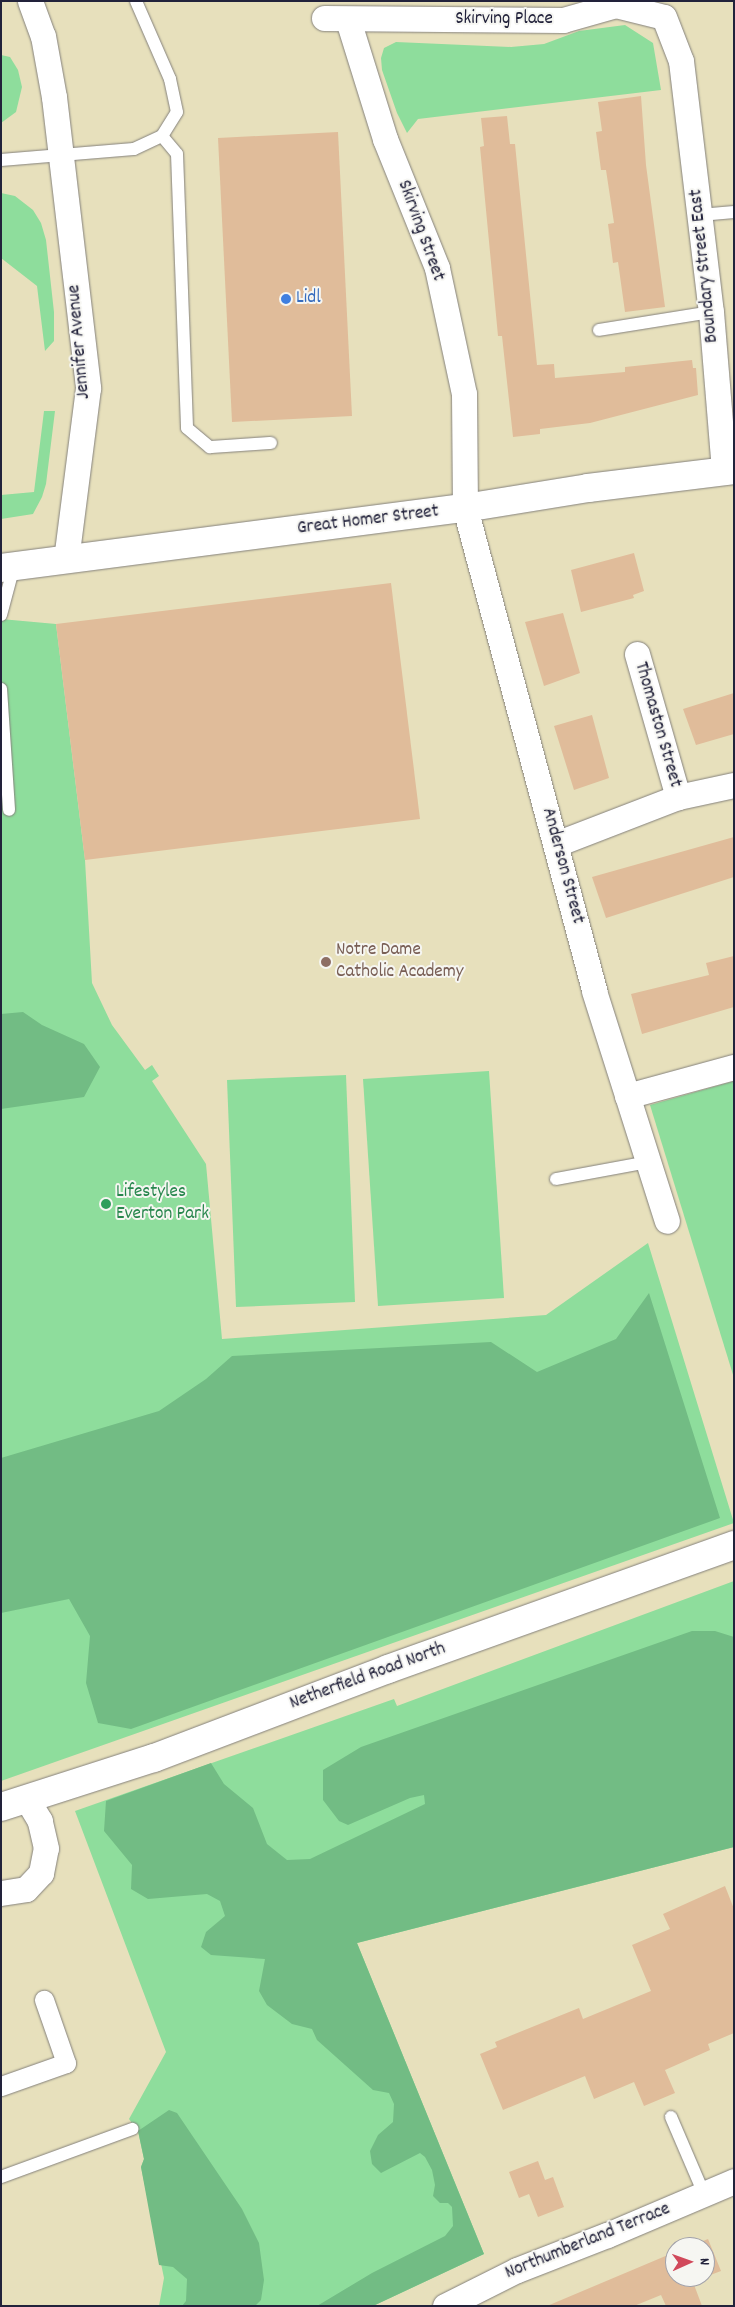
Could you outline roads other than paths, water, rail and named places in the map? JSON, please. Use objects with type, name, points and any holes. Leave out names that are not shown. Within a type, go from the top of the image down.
[{"type":"street","name":"Jennifer Avenue","points":[[30,1],[43,36],[54,97],[88,388],[66,560]]},
{"type":"street","name":"Skirving Place","points":[[336,19],[563,20],[616,5],[664,17],[681,61]]},
{"type":"street","name":"Skirving Street","points":[[336,19],[438,268],[464,394],[466,508]]},
{"type":"street","name":"Boundary Street East","points":[[681,61],[729,471]]},
{"type":"street","name":"Great Homer Street","points":[[8,567],[466,508],[588,488],[729,471]]},
{"type":"street","name":"Anderson Street","points":[[466,508],[594,991],[667,1221]]},
{"type":"street","name":"Thomaston Street","points":[[637,654],[678,797]]},
{"type":"street","name":"Thomaston Street","points":[[556,844],[678,797],[734,785]]},
{"type":"street","points":[[627,1096],[734,1067]]},
{"type":"street","name":"Netherfield Road North","points":[[14,1802],[154,1758],[388,1669],[734,1545]]},
{"type":"street","points":[[1,1893],[26,1889],[41,1873],[46,1848],[40,1821],[14,1802]]},
{"type":"street","points":[[1,2086],[66,2063],[44,2000]]},
{"type":"street","name":"Northumberland Terrace","points":[[445,2306],[517,2270],[734,2181]]},
{"type":"lane","points":[[1,160],[134,149],[162,136],[177,112],[170,79],[136,1]]},
{"type":"lane","points":[[162,136],[177,154],[187,428],[210,447],[271,444]]},
{"type":"lane","points":[[700,215],[734,212]]},
{"type":"lane","points":[[599,330],[711,312]]},
{"type":"lane","points":[[1,615],[8,567]]},
{"type":"lane","points":[[1,689],[9,810]]},
{"type":"lane","points":[[556,1179],[648,1162]]},
{"type":"lane","points":[[671,2117],[704,2194]]},
{"type":"lane","points":[[1,2176],[132,2129]]},
{"type":"place","name":"Lidl","points":[[286,299]]},
{"type":"place","name":"Notre Dame Catholic Academy","points":[[326,962]]},
{"type":"place","name":"Lifestyles Everton Park","points":[[106,1204]]}]
